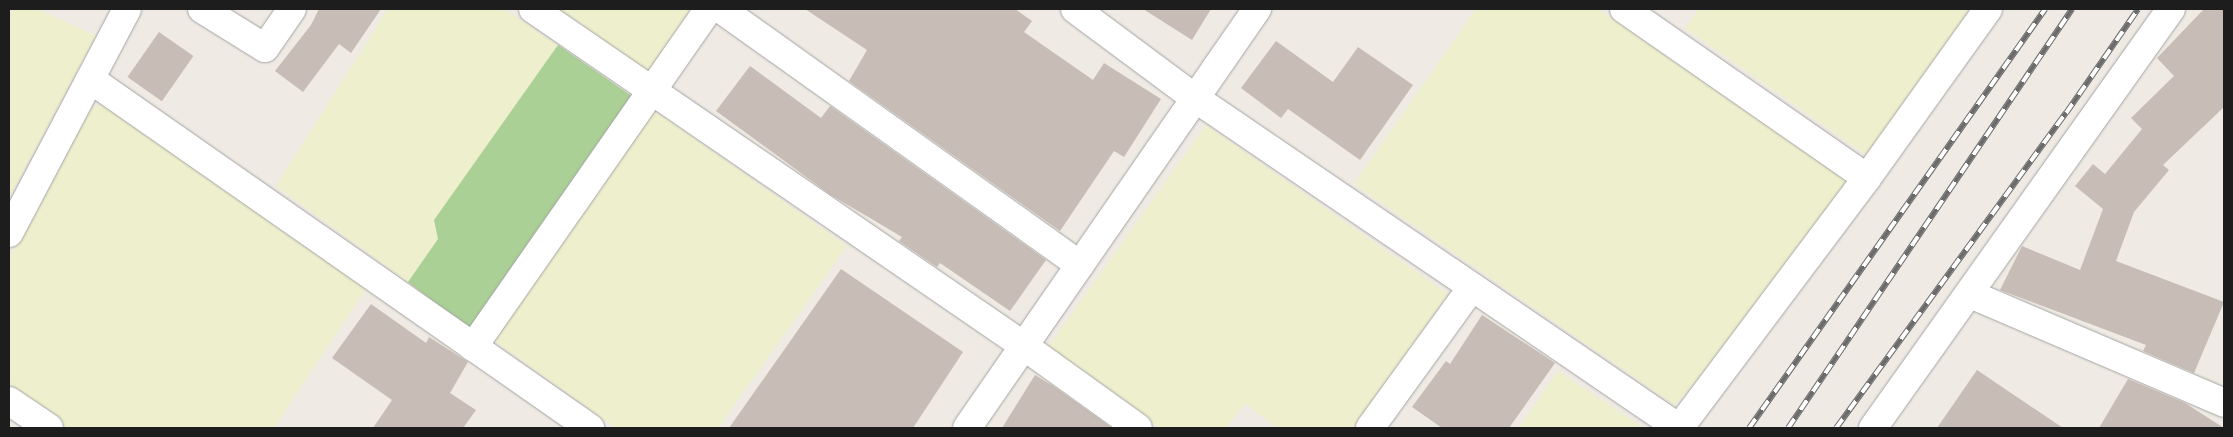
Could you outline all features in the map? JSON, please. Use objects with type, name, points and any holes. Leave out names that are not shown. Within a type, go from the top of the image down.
[{"type":"street","points":[[9,233],[127,9]]},
{"type":"street","points":[[202,9],[265,48],[292,9]]},
{"type":"street","points":[[532,9],[1024,346],[1138,428]]},
{"type":"street","points":[[473,347],[709,9]]},
{"type":"street","points":[[721,9],[1080,265]]},
{"type":"street","points":[[1075,9],[1195,98],[1679,428],[1867,178],[1988,9]]},
{"type":"street","points":[[966,428],[1257,9]]},
{"type":"street","points":[[1624,9],[1867,178]]},
{"type":"street","points":[[1873,428],[2171,9]]},
{"type":"street","points":[[90,79],[590,428]]},
{"type":"street","points":[[1370,428],[1472,287]]},
{"type":"street","points":[[1970,294],[2224,403]]},
{"type":"street","points":[[9,401],[50,428]]},
{"type":"green space","points":[[9,9],[38,9],[96,36],[9,198]]},
{"type":"green space","points":[[388,9],[504,9],[558,45],[435,220],[438,239],[408,282],[276,186]]},
{"type":"green space","points":[[559,9],[695,9],[649,75]]},
{"type":"green space","points":[[1476,9],[1598,9],[1849,182],[1747,323],[1675,405],[1354,184]]},
{"type":"green space","points":[[1699,9],[1978,9],[1869,157],[1685,28]]},
{"type":"green space","points":[[558,45],[633,97],[474,332],[408,282],[438,239],[434,220]]},
{"type":"green space","points":[[103,103],[366,289],[274,428],[68,428],[9,387],[9,258],[88,111]]},
{"type":"green space","points":[[651,108],[847,246],[718,428],[616,428],[492,339]]},
{"type":"green space","points":[[1206,125],[1448,294],[1354,428],[1277,428],[1245,403],[1226,428],[1160,428],[1049,346]]},
{"type":"green space","points":[[1558,371],[1644,428],[1519,428]]},
{"type":"building","points":[[319,9],[381,9],[351,53],[339,44],[303,92],[275,71],[311,25]]},
{"type":"building","points":[[805,9],[1015,9],[1032,21],[1024,32],[1093,80],[1104,63],[1161,99],[1124,157],[1114,151],[1060,231],[849,81],[867,50]]},
{"type":"building","points":[[1143,9],[1211,9],[1192,40]]},
{"type":"building","points":[[2204,9],[2224,9],[2224,107],[2163,165],[2169,170],[2134,212],[2116,261],[2224,302],[2194,373],[2143,351],[2146,345],[2000,290],[2022,246],[2080,270],[2103,209],[2075,186],[2093,164],[2105,174],[2142,129],[2131,118],[2174,76],[2157,58]]},
{"type":"building","points":[[159,32],[193,56],[162,101],[127,77]]},
{"type":"building","points":[[1276,41],[1333,82],[1358,47],[1413,85],[1360,160],[1288,109],[1281,118],[1241,88]]},
{"type":"building","points":[[750,66],[821,118],[830,106],[1046,260],[1010,311],[940,263],[937,267],[899,241],[902,237],[831,195],[716,111]]},
{"type":"building","points":[[841,269],[963,352],[913,428],[729,428]]},
{"type":"building","points":[[371,304],[426,343],[429,337],[468,362],[450,393],[476,410],[463,428],[373,428],[392,400],[332,358]]},
{"type":"building","points":[[1482,315],[1555,363],[1509,428],[1442,428],[1412,407],[1446,361],[1450,364]]},
{"type":"building","points":[[1977,370],[2063,428],[1937,428]]},
{"type":"building","points":[[1035,375],[1053,386],[1112,428],[1002,428]]},
{"type":"building","points":[[2128,379],[2185,403],[2224,428],[2099,428]]},
{"type":"railway","points":[[1749,428],[2045,9]]},
{"type":"railway","points":[[1788,428],[2072,9]]},
{"type":"railway","points":[[1836,428],[2066,113],[2138,9]]}]
